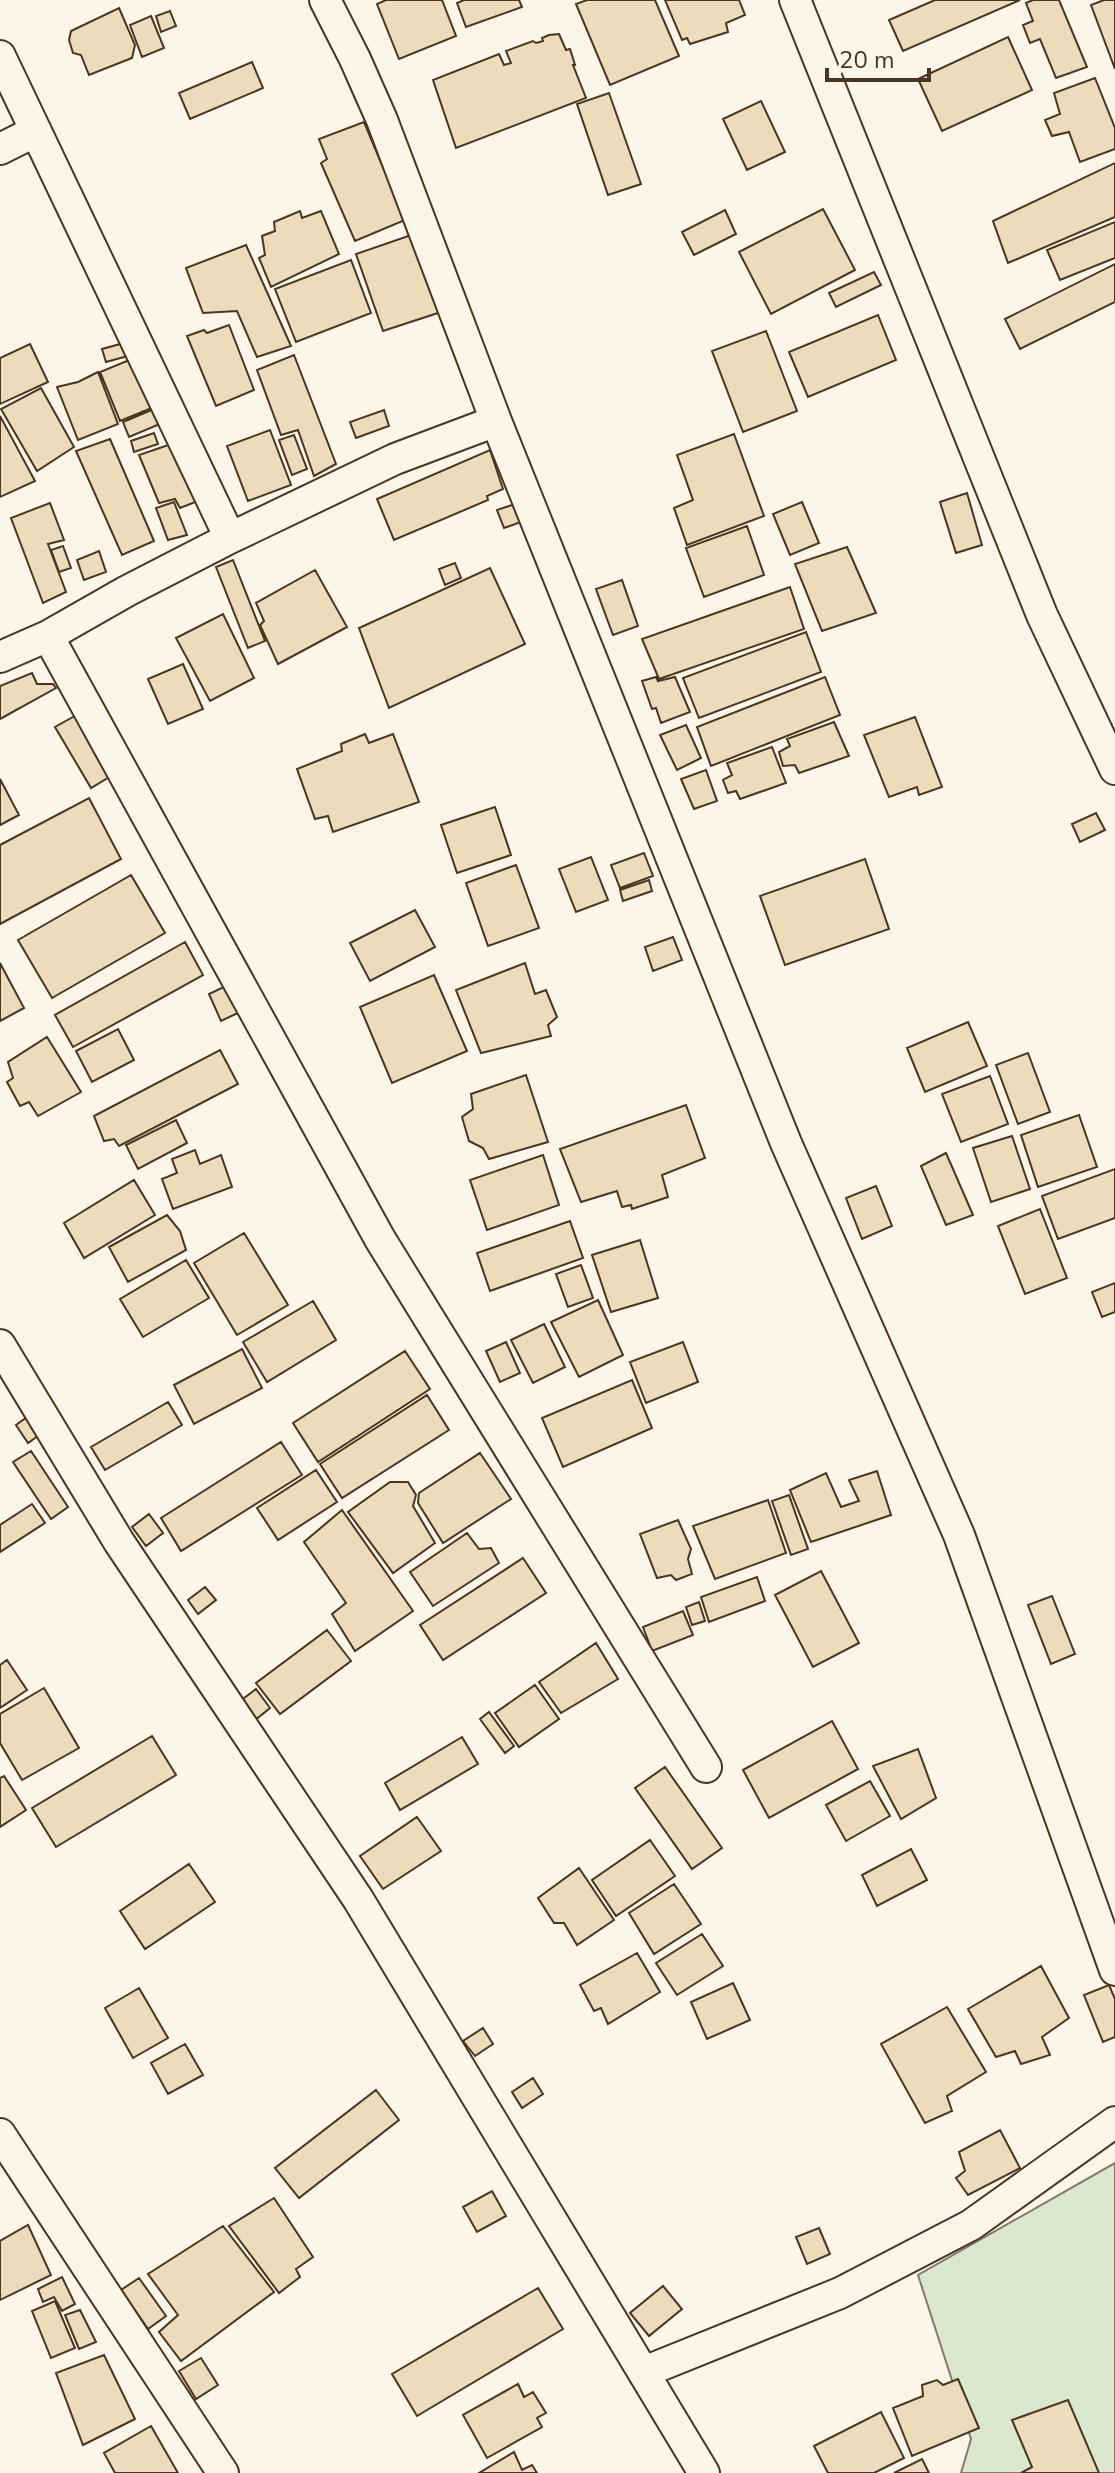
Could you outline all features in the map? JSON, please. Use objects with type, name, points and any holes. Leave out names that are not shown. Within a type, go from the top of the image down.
[{"type":"street","points":[[325,0],[382,120],[496,421],[786,1143],[959,1535],[1115,1970]]},
{"type":"street","points":[[795,0],[1042,615],[1115,769]]},
{"type":"street","points":[[0,56],[230,538]]},
{"type":"street","points":[[0,149],[36,131]]},
{"type":"street","points":[[0,657],[48,636],[230,538],[395,459],[496,421]]},
{"type":"street","points":[[48,636],[380,1239],[706,1767]]},
{"type":"street","points":[[0,1345],[119,1542],[358,1899],[704,2473]]},
{"type":"street","points":[[644,2372],[840,2293],[971,2225],[1115,2122]]},
{"type":"street","points":[[0,2134],[223,2473]]},
{"type":"green space","points":[[1115,2163],[1115,2473],[961,2473],[971,2439],[918,2275]]},
{"type":"building","points":[[386,0],[442,0],[456,36],[399,59],[377,4]]},
{"type":"building","points":[[464,0],[519,0],[522,7],[466,27],[457,3]]},
{"type":"building","points":[[587,0],[655,0],[679,56],[610,85],[576,4]]},
{"type":"building","points":[[665,0],[739,0],[745,15],[726,23],[728,32],[690,44],[687,38],[682,40]]},
{"type":"building","points":[[935,0],[1020,0],[903,51],[889,20]]},
{"type":"building","points":[[1059,0],[1087,67],[1056,78],[1040,39],[1030,43],[1023,25],[1033,21],[1026,3]]},
{"type":"building","points":[[1115,0],[1115,69],[1091,5]]},
{"type":"building","points":[[119,8],[135,45],[132,58],[89,75],[81,55],[73,53],[69,40],[71,31]]},
{"type":"building","points":[[170,11],[176,26],[161,32],[156,16]]},
{"type":"building","points":[[151,16],[164,48],[142,57],[130,25]]},
{"type":"building","points":[[559,34],[566,50],[570,49],[586,98],[456,148],[433,80],[499,54],[504,65],[511,63],[506,51]]},
{"type":"building","points":[[1008,37],[1032,90],[942,131],[918,79]]},
{"type":"building","points":[[252,62],[263,88],[190,119],[179,93]]},
{"type":"building","points":[[1095,78],[1115,128],[1115,149],[1080,162],[1069,132],[1052,136],[1045,120],[1060,114],[1054,93]]},
{"type":"building","points":[[609,93],[641,184],[608,195],[577,104]]},
{"type":"building","points":[[761,101],[785,152],[747,170],[723,119]]},
{"type":"building","points":[[364,122],[405,220],[355,241],[321,163],[327,159],[319,139]]},
{"type":"building","points":[[1115,163],[1115,217],[1008,263],[993,221]]},
{"type":"building","points":[[823,209],[855,270],[771,314],[739,252]]},
{"type":"building","points":[[725,210],[736,234],[694,255],[682,232]]},
{"type":"building","points":[[300,211],[302,218],[321,211],[339,254],[271,287],[259,258],[265,255],[262,236],[275,231],[274,222]]},
{"type":"building","points":[[1115,222],[1115,258],[1060,280],[1047,250]]},
{"type":"building","points":[[414,234],[441,312],[383,331],[356,254]]},
{"type":"building","points":[[246,245],[291,346],[257,357],[237,311],[203,313],[186,268]]},
{"type":"building","points":[[351,260],[371,313],[296,342],[275,289]]},
{"type":"building","points":[[1115,264],[1115,302],[1020,349],[1005,319]]},
{"type":"building","points":[[874,272],[881,285],[836,307],[829,293]]},
{"type":"building","points":[[878,315],[896,360],[808,397],[789,352]]},
{"type":"building","points":[[229,325],[254,390],[216,406],[187,336]]},
{"type":"building","points":[[766,331],[797,411],[743,432],[712,351]]},
{"type":"building","points":[[131,341],[135,354],[106,362],[102,349]]},
{"type":"building","points":[[30,344],[48,382],[0,404],[0,358]]},
{"type":"building","points":[[294,355],[336,464],[314,476],[298,430],[281,435],[257,370]]},
{"type":"building","points":[[139,356],[159,405],[120,421],[100,372]]},
{"type":"building","points":[[98,372],[118,424],[78,440],[57,387],[78,382]]},
{"type":"building","points":[[41,388],[74,447],[37,471],[1,409]]},
{"type":"building","points":[[161,406],[167,421],[129,437],[123,422]]},
{"type":"building","points":[[384,410],[389,426],[356,438],[350,422]]},
{"type":"building","points":[[0,416],[35,481],[0,497]]},
{"type":"building","points":[[270,430],[291,485],[248,501],[227,446]]},
{"type":"building","points":[[154,433],[158,444],[134,452],[131,441]]},
{"type":"building","points":[[734,434],[764,516],[687,545],[674,508],[693,500],[677,455]]},
{"type":"building","points":[[294,435],[307,469],[292,475],[279,440]]},
{"type":"building","points":[[110,439],[154,541],[122,555],[76,451]]},
{"type":"building","points":[[180,441],[203,499],[180,508],[175,499],[159,503],[139,455]]},
{"type":"building","points":[[490,450],[503,489],[487,496],[488,500],[394,540],[377,499]]},
{"type":"building","points":[[967,493],[982,545],[956,553],[940,502]]},
{"type":"building","points":[[174,502],[187,535],[168,540],[156,508]]},
{"type":"building","points":[[802,502],[819,543],[790,555],[773,514]]},
{"type":"building","points":[[50,503],[64,540],[48,544],[66,592],[43,603],[11,518]]},
{"type":"building","points":[[515,504],[521,522],[504,528],[497,510]]},
{"type":"building","points":[[747,526],[764,575],[704,597],[686,548]]},
{"type":"building","points":[[63,546],[71,568],[59,572],[51,550]]},
{"type":"building","points":[[847,547],[876,613],[822,631],[795,564]]},
{"type":"building","points":[[99,551],[106,572],[84,580],[77,560]]},
{"type":"building","points":[[233,560],[265,641],[248,648],[216,567]]},
{"type":"building","points":[[455,563],[461,578],[445,585],[439,569]]},
{"type":"building","points":[[490,568],[525,644],[389,708],[359,628]]},
{"type":"building","points":[[315,570],[347,627],[278,664],[260,625],[264,621],[256,603]]},
{"type":"building","points":[[622,580],[638,626],[613,635],[596,589]]},
{"type":"building","points":[[790,587],[804,629],[659,679],[642,639]]},
{"type":"building","points":[[223,614],[254,678],[210,701],[176,638]]},
{"type":"building","points":[[806,632],[821,672],[699,718],[683,678]]},
{"type":"building","points":[[183,664],[203,709],[168,724],[148,679]]},
{"type":"building","points":[[32,673],[37,684],[53,684],[56,688],[0,719],[0,686]]},
{"type":"building","points":[[656,677],[658,681],[675,677],[690,712],[661,723],[656,708],[652,709],[642,681]]},
{"type":"building","points":[[825,677],[840,715],[711,766],[697,727]]},
{"type":"building","points":[[80,713],[116,773],[91,788],[55,727]]},
{"type":"building","points":[[915,717],[942,787],[919,795],[917,787],[889,797],[864,735]]},
{"type":"building","points":[[834,722],[849,756],[799,773],[795,765],[783,766],[779,752],[790,746],[787,739]]},
{"type":"building","points":[[686,725],[701,758],[677,770],[660,735]]},
{"type":"building","points":[[365,734],[369,743],[393,734],[419,802],[333,832],[328,816],[315,819],[297,769],[342,751],[341,744]]},
{"type":"building","points":[[772,747],[786,783],[740,799],[736,791],[728,793],[723,780],[732,775],[727,763]]},
{"type":"building","points":[[706,770],[717,801],[694,809],[681,779]]},
{"type":"building","points":[[0,779],[19,815],[0,825]]},
{"type":"building","points":[[89,798],[121,859],[0,924],[0,845]]},
{"type":"building","points":[[495,807],[511,855],[457,873],[441,825]]},
{"type":"building","points":[[1096,813],[1105,830],[1080,842],[1072,824]]},
{"type":"building","points":[[644,853],[653,876],[620,888],[611,865]]},
{"type":"building","points":[[591,857],[608,900],[576,912],[559,869]]},
{"type":"building","points":[[865,859],[889,929],[785,965],[760,896]]},
{"type":"building","points":[[516,865],[539,928],[488,946],[466,883]]},
{"type":"building","points":[[131,875],[165,933],[52,998],[18,940]]},
{"type":"building","points":[[649,880],[652,891],[623,901],[620,890]]},
{"type":"building","points":[[415,910],[435,947],[370,981],[350,943]]},
{"type":"building","points":[[673,937],[682,960],[653,971],[645,947]]},
{"type":"building","points":[[185,942],[203,975],[73,1047],[55,1015]]},
{"type":"building","points":[[0,963],[24,1008],[0,1021]]},
{"type":"building","points":[[525,963],[535,994],[546,990],[557,1017],[548,1025],[551,1036],[481,1053],[456,990]]},
{"type":"building","points":[[434,975],[467,1051],[392,1083],[360,1007]]},
{"type":"building","points":[[232,983],[244,1010],[221,1021],[209,994]]},
{"type":"building","points":[[968,1022],[987,1066],[925,1092],[907,1048]]},
{"type":"building","points":[[118,1029],[134,1060],[92,1082],[76,1051]]},
{"type":"building","points":[[47,1037],[81,1092],[38,1116],[29,1102],[20,1106],[7,1082],[13,1078],[8,1062]]},
{"type":"building","points":[[220,1050],[238,1084],[119,1146],[114,1139],[104,1141],[94,1116]]},
{"type":"building","points":[[1028,1053],[1050,1112],[1018,1124],[996,1065]]},
{"type":"building","points":[[526,1075],[548,1142],[489,1159],[483,1148],[469,1141],[462,1117],[473,1109],[471,1094]]},
{"type":"building","points":[[990,1076],[1008,1124],[961,1142],[942,1094]]},
{"type":"building","points":[[686,1105],[705,1158],[662,1175],[668,1197],[632,1209],[631,1205],[622,1207],[617,1191],[581,1202],[560,1149]]},
{"type":"building","points":[[1079,1115],[1097,1167],[1038,1187],[1021,1135]]},
{"type":"building","points":[[176,1120],[187,1143],[138,1169],[126,1145]]},
{"type":"building","points":[[1012,1136],[1030,1189],[991,1202],[973,1148]]},
{"type":"building","points":[[195,1150],[200,1164],[221,1155],[232,1187],[173,1209],[162,1179],[177,1173],[172,1159]]},
{"type":"building","points":[[946,1153],[973,1215],[946,1225],[921,1166]]},
{"type":"building","points":[[543,1155],[559,1205],[487,1230],[470,1180]]},
{"type":"building","points":[[1115,1169],[1115,1218],[1058,1239],[1042,1196]]},
{"type":"building","points":[[134,1180],[155,1215],[84,1258],[64,1223]]},
{"type":"building","points":[[876,1186],[892,1226],[862,1239],[846,1198]]},
{"type":"building","points":[[1040,1209],[1067,1278],[1025,1294],[998,1226]]},
{"type":"building","points":[[167,1215],[180,1231],[186,1250],[128,1282],[109,1247]]},
{"type":"building","points":[[570,1221],[583,1258],[490,1291],[477,1253]]},
{"type":"building","points":[[244,1233],[288,1305],[237,1335],[194,1263]]},
{"type":"building","points":[[640,1240],[658,1298],[611,1312],[592,1255]]},
{"type":"building","points":[[186,1260],[209,1298],[143,1337],[120,1299]]},
{"type":"building","points":[[581,1265],[593,1298],[568,1307],[556,1274]]},
{"type":"building","points":[[1115,1283],[1115,1312],[1102,1317],[1092,1292]]},
{"type":"building","points":[[598,1300],[623,1355],[579,1377],[551,1322]]},
{"type":"building","points":[[313,1301],[336,1340],[267,1382],[243,1342]]},
{"type":"building","points":[[544,1324],[565,1367],[533,1383],[511,1340]]},
{"type":"building","points":[[506,1342],[520,1373],[500,1382],[486,1351]]},
{"type":"building","points":[[683,1342],[698,1382],[646,1403],[630,1362]]},
{"type":"building","points":[[242,1349],[262,1388],[194,1424],[174,1385]]},
{"type":"building","points":[[405,1351],[430,1389],[318,1462],[293,1423]]},
{"type":"building","points":[[632,1380],[652,1428],[563,1467],[542,1418]]},
{"type":"building","points":[[427,1395],[449,1430],[342,1498],[320,1464]]},
{"type":"building","points":[[168,1402],[182,1425],[105,1470],[91,1447]]},
{"type":"building","points":[[30,1415],[42,1433],[28,1443],[16,1425]]},
{"type":"building","points":[[281,1442],[302,1475],[181,1551],[161,1518]]},
{"type":"building","points":[[31,1451],[68,1507],[51,1519],[13,1462]]},
{"type":"building","points":[[480,1453],[511,1499],[443,1543],[418,1503],[419,1493]]},
{"type":"building","points":[[316,1470],[337,1502],[278,1540],[257,1508]]},
{"type":"building","points":[[877,1471],[891,1515],[811,1542],[790,1490],[826,1473],[841,1507],[859,1501],[849,1480]]},
{"type":"building","points":[[390,1482],[408,1482],[416,1495],[413,1506],[435,1543],[393,1573],[348,1512]]},
{"type":"building","points":[[789,1495],[808,1549],[791,1555],[772,1501]]},
{"type":"building","points":[[768,1500],[786,1553],[715,1579],[693,1526]]},
{"type":"building","points":[[32,1504],[45,1523],[0,1552],[0,1525]]},
{"type":"building","points":[[342,1510],[413,1611],[355,1651],[332,1614],[346,1603],[304,1542]]},
{"type":"building","points":[[149,1514],[163,1533],[146,1546],[132,1527]]},
{"type":"building","points":[[678,1520],[691,1549],[688,1559],[692,1574],[676,1580],[671,1575],[657,1578],[640,1534]]},
{"type":"building","points":[[467,1533],[479,1549],[491,1548],[499,1563],[433,1606],[410,1572]]},
{"type":"building","points":[[523,1558],[546,1593],[443,1660],[420,1625]]},
{"type":"building","points":[[821,1571],[859,1643],[813,1667],[775,1595]]},
{"type":"building","points":[[757,1577],[765,1601],[709,1622],[701,1597]]},
{"type":"building","points":[[205,1587],[216,1600],[198,1614],[188,1600]]},
{"type":"building","points":[[1052,1596],[1075,1654],[1051,1664],[1028,1605]]},
{"type":"building","points":[[699,1602],[705,1621],[692,1625],[686,1607]]},
{"type":"building","points":[[683,1611],[693,1635],[652,1651],[643,1627]]},
{"type":"building","points":[[327,1630],[351,1661],[280,1714],[256,1683]]},
{"type":"building","points":[[596,1643],[618,1679],[561,1713],[539,1682]]},
{"type":"building","points":[[7,1660],[27,1690],[0,1708],[0,1665]]},
{"type":"building","points":[[535,1685],[559,1719],[519,1747],[495,1713]]},
{"type":"building","points":[[44,1688],[79,1748],[22,1780],[0,1743],[0,1714]]},
{"type":"building","points":[[256,1689],[270,1708],[254,1721],[239,1702]]},
{"type":"building","points":[[489,1712],[514,1746],[505,1753],[480,1719]]},
{"type":"building","points":[[832,1721],[858,1769],[769,1818],[743,1770]]},
{"type":"building","points":[[152,1736],[176,1775],[56,1847],[32,1808]]},
{"type":"building","points":[[462,1737],[478,1764],[400,1810],[385,1783]]},
{"type":"building","points":[[918,1749],[936,1798],[901,1819],[873,1766]]},
{"type":"building","points":[[665,1767],[722,1848],[692,1869],[635,1788]]},
{"type":"building","points":[[4,1776],[26,1810],[0,1827],[0,1778]]},
{"type":"building","points":[[870,1781],[890,1816],[846,1841],[826,1805]]},
{"type":"building","points":[[417,1817],[441,1851],[383,1889],[360,1856]]},
{"type":"building","points":[[650,1840],[675,1876],[616,1916],[592,1880]]},
{"type":"building","points":[[911,1849],[927,1880],[877,1906],[862,1875]]},
{"type":"building","points":[[189,1864],[215,1902],[145,1949],[120,1911]]},
{"type":"building","points":[[579,1868],[614,1920],[577,1945],[564,1923],[554,1923],[538,1898]]},
{"type":"building","points":[[674,1884],[701,1924],[654,1954],[629,1913]]},
{"type":"building","points":[[702,1934],[723,1966],[677,1995],[656,1963]]},
{"type":"building","points":[[637,1953],[660,1992],[608,2024],[601,2008],[594,2011],[580,1985]]},
{"type":"building","points":[[1041,1966],[1069,2018],[1042,2037],[1050,2055],[1021,2064],[1015,2051],[996,2057],[968,2009]]},
{"type":"building","points":[[733,1983],[750,2020],[707,2039],[691,2002]]},
{"type":"building","points":[[1109,1985],[1115,1999],[1115,2037],[1103,2042],[1084,1995]]},
{"type":"building","points":[[139,1988],[168,2038],[133,2058],[105,2008]]},
{"type":"building","points":[[947,2007],[986,2072],[947,2096],[952,2111],[925,2123],[881,2044]]},
{"type":"building","points":[[483,2028],[493,2044],[475,2056],[463,2041]]},
{"type":"building","points":[[185,2044],[203,2075],[168,2094],[151,2063]]},
{"type":"building","points":[[533,2078],[543,2094],[522,2108],[512,2092]]},
{"type":"building","points":[[376,2090],[399,2120],[299,2198],[275,2168]]},
{"type":"building","points":[[1000,2130],[1020,2168],[968,2195],[956,2178],[965,2171],[959,2152]]},
{"type":"building","points":[[492,2191],[506,2216],[477,2232],[463,2207]]},
{"type":"building","points":[[274,2198],[313,2257],[296,2269],[300,2277],[279,2293],[229,2226]]},
{"type":"building","points":[[28,2225],[51,2275],[0,2300],[0,2241]]},
{"type":"building","points":[[223,2226],[274,2292],[181,2361],[159,2332],[178,2315],[148,2274]]},
{"type":"building","points":[[819,2228],[830,2254],[807,2264],[796,2237]]},
{"type":"building","points":[[62,2277],[75,2304],[62,2311],[54,2297],[43,2302],[38,2289]]},
{"type":"building","points":[[139,2278],[166,2316],[148,2329],[121,2290]]},
{"type":"building","points":[[663,2286],[682,2309],[649,2336],[630,2313]]},
{"type":"building","points":[[538,2288],[563,2329],[417,2416],[392,2374]]},
{"type":"building","points":[[55,2301],[75,2348],[51,2358],[32,2311]]},
{"type":"building","points":[[80,2310],[96,2342],[79,2349],[65,2315]]},
{"type":"building","points":[[104,2355],[135,2419],[83,2445],[56,2373]]},
{"type":"building","points":[[201,2358],[218,2385],[196,2399],[179,2371]]},
{"type":"building","points":[[958,2379],[979,2428],[912,2456],[893,2408],[923,2396],[922,2385],[937,2380],[943,2385]]},
{"type":"building","points":[[518,2384],[524,2397],[533,2392],[546,2413],[537,2418],[542,2427],[487,2458],[463,2415]]},
{"type":"building","points":[[1068,2400],[1099,2473],[1021,2473],[1032,2467],[1012,2420]]},
{"type":"building","points":[[881,2412],[904,2458],[874,2473],[828,2473],[814,2446]]},
{"type":"building","points":[[151,2426],[178,2473],[115,2473],[104,2453]]},
{"type":"building","points":[[514,2452],[522,2470],[532,2465],[537,2473],[479,2473]]},
{"type":"building","points":[[922,2459],[929,2473],[894,2473]]}]
